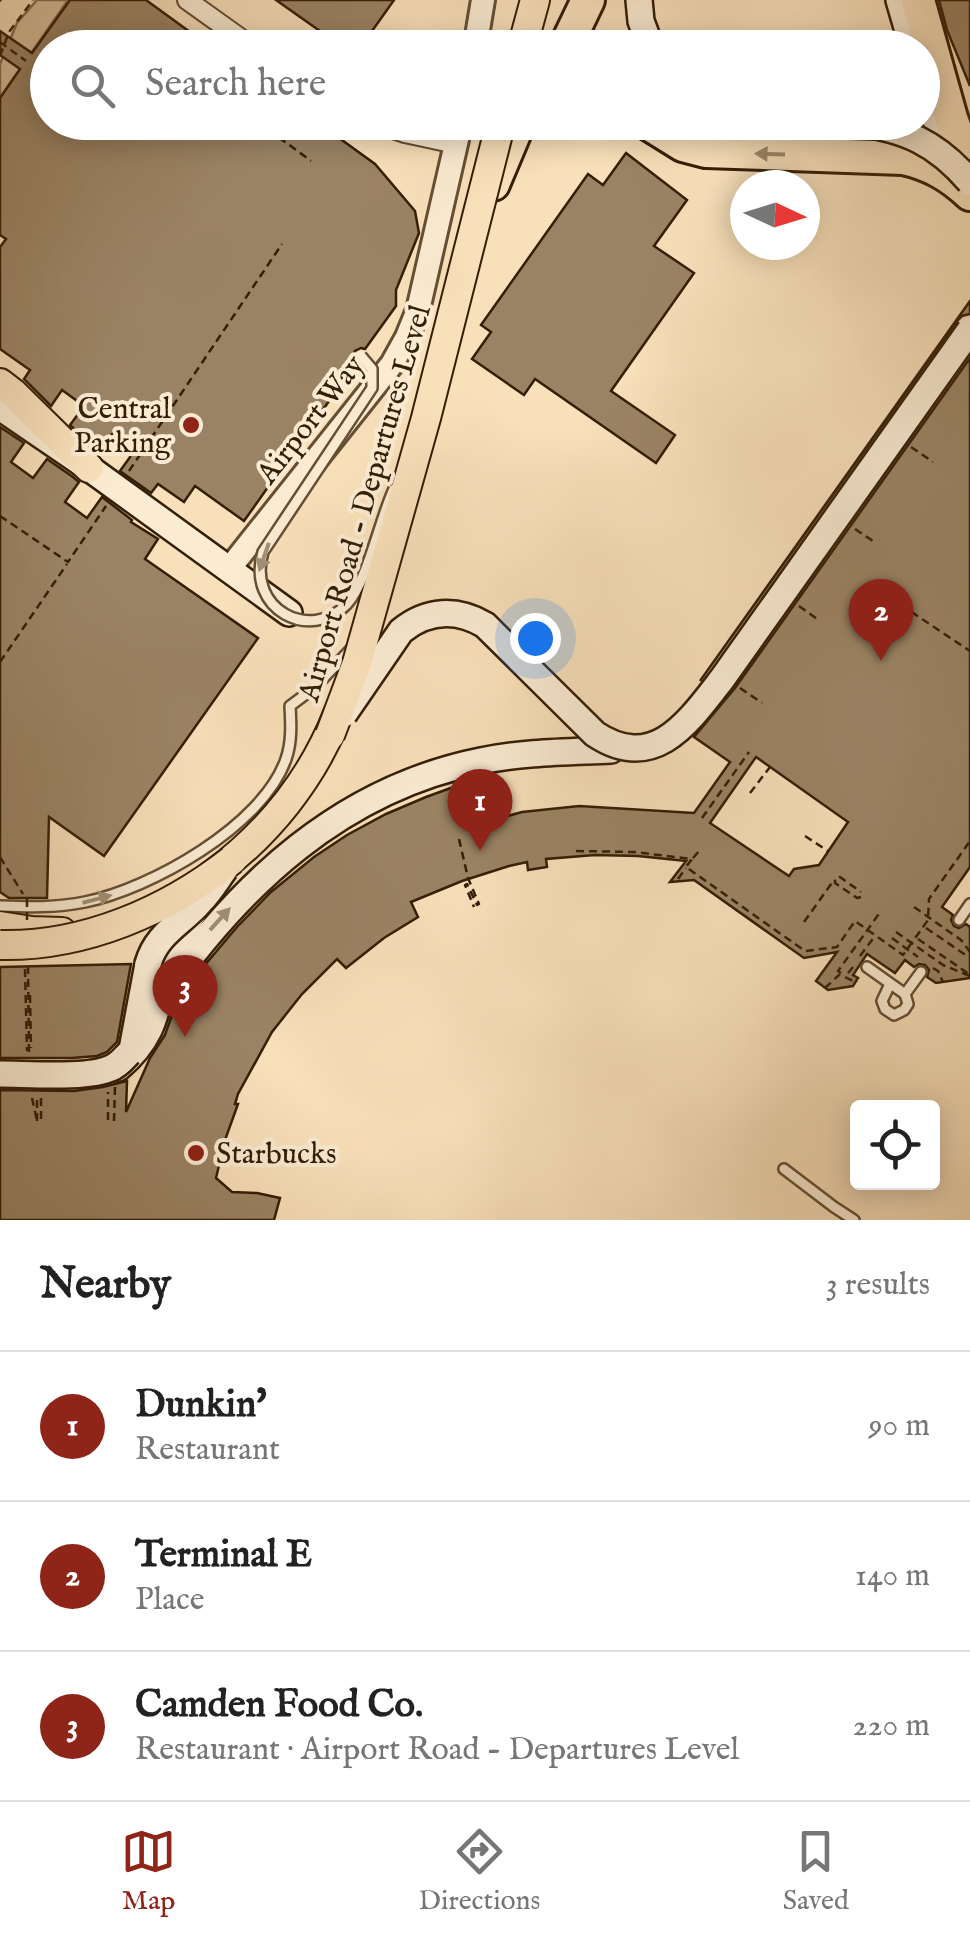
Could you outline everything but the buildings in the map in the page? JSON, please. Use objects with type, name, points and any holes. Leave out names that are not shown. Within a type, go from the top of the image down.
[{"type":"highway","points":[[918,0],[926,30]]},
{"type":"highway","points":[[564,30],[586,2]]},
{"type":"highway","points":[[573,30],[586,2]]},
{"type":"highway","points":[[586,2],[594,30]]},
{"type":"highway","points":[[940,79],[970,172]]},
{"type":"highway","points":[[460,266],[512,140]]},
{"type":"highway","points":[[460,266],[520,140]]},
{"type":"highway","points":[[675,140],[706,152],[903,158],[934,167],[970,194]]},
{"type":"highway","points":[[903,158],[918,153],[928,140]]},
{"type":"main road","points":[[511,30],[518,0]]},
{"type":"main road","points":[[527,30],[535,0]]},
{"type":"main road","points":[[640,0],[644,30]]},
{"type":"main road","points":[[899,0],[908,30]]},
{"type":"main road","points":[[940,122],[970,183]]},
{"type":"main road","points":[[112,1070],[134,1042],[153,949],[276,817],[305,779],[330,735],[365,633],[414,456],[486,140]]},
{"type":"main road","name":"Airport Road - Departures Level","points":[[0,945],[100,930],[157,908],[195,887],[254,841],[310,771],[330,735],[357,663],[426,418],[460,266],[496,140]]},
{"type":"main road","points":[[918,140],[955,164],[970,183]]},
{"type":"main road","points":[[161,997],[203,939],[259,879],[305,842],[382,794],[428,775],[482,760],[611,750],[655,752],[670,744],[692,724],[727,678],[970,332]]},
{"type":"main road","points":[[330,735],[402,631],[414,620],[442,612],[473,618],[485,625],[608,743],[636,750],[660,744],[694,714],[722,679],[970,332]]},
{"type":"main road","points":[[0,384],[89,468]]},
{"type":"main road","points":[[0,407],[290,614],[308,618],[327,616],[353,596],[414,456]]},
{"type":"main road","points":[[344,699],[402,632],[416,622],[434,616],[467,617],[497,634],[611,750]]},
{"type":"main road","points":[[0,926],[60,932],[122,922],[179,895],[232,860]]},
{"type":"main road","points":[[0,1076],[33,1078],[92,1073],[123,1065],[152,1026],[180,934],[232,860]]},
{"type":"main road","points":[[0,934],[41,938]]},
{"type":"street","points":[[187,0],[229,30]]},
{"type":"street","points":[[477,30],[483,0]]},
{"type":"street","name":"Airport Way","points":[[230,569],[392,364],[408,337],[423,290],[456,140]]},
{"type":"lane","points":[[361,356],[372,369],[372,388],[261,559],[262,588],[282,613],[298,620],[316,619],[347,604],[358,586],[388,502],[426,418]]},
{"type":"lane","points":[[0,906],[48,907],[108,896],[160,875],[214,841],[258,803],[280,773],[290,741],[290,706],[323,680],[365,633]]},
{"type":"lane","points":[[964,918],[970,904]]},
{"type":"lane","points":[[866,967],[905,994],[908,1004],[894,1015],[888,1013],[882,1001],[890,984]]},
{"type":"lane","points":[[905,994],[920,972]]},
{"type":"lane","points":[[784,1169],[854,1220]]},
{"type":"path","points":[[0,56],[9,32],[33,0]]},
{"type":"path","points":[[0,42],[26,61]]},
{"type":"path","points":[[282,140],[311,161]]},
{"type":"path","points":[[122,483],[282,244]]},
{"type":"path","points":[[0,662],[111,499]]},
{"type":"path","points":[[0,516],[68,562]]},
{"type":"path","points":[[841,520],[876,543]]},
{"type":"path","points":[[868,583],[970,651]]},
{"type":"path","points":[[786,596],[820,621]]},
{"type":"path","points":[[727,678],[762,703]]},
{"type":"path","points":[[702,818],[749,752]]},
{"type":"path","points":[[750,794],[770,766]]},
{"type":"path","points":[[805,836],[828,851]]},
{"type":"path","points":[[459,840],[479,904],[465,885],[474,908]]},
{"type":"path","points":[[686,867],[806,951],[834,947],[855,922],[903,955],[928,920],[929,899],[970,842]]},
{"type":"path","points":[[678,879],[700,850]]},
{"type":"path","points":[[576,851],[692,859]]},
{"type":"path","points":[[0,857],[27,899],[41,938]]},
{"type":"path","points":[[804,922],[835,878],[840,877],[861,894]]},
{"type":"path","points":[[914,907],[961,940],[970,952]]},
{"type":"path","points":[[856,982],[838,971],[881,910]]},
{"type":"path","points":[[924,926],[970,958]]},
{"type":"path","points":[[896,932],[943,965],[970,976]]},
{"type":"path","points":[[834,936],[834,947]]},
{"type":"path","points":[[892,938],[911,952]]},
{"type":"path","points":[[915,938],[970,976]]},
{"type":"path","points":[[25,966],[33,1078],[39,1121],[33,1078],[28,954]]},
{"type":"path","points":[[938,971],[943,982]]},
{"type":"path","points":[[825,988],[845,975]]},
{"type":"path","points":[[30,995],[31,1048]]},
{"type":"path","points":[[108,1120],[112,1070]]},
{"type":"path","points":[[112,1070],[114,1120]]},
{"type":"shaded area","points":[[37,0],[68,0],[47,30],[30,30],[30,55],[0,98],[0,64],[17,23]]},
{"type":"place","name":"Central Parking","points":[[191,425]]},
{"type":"place","name":"Terminal E","points":[[881,661]]},
{"type":"place","name":"Dunkin'","points":[[480,851]]},
{"type":"place","name":"Camden Food Co.","points":[[185,1037]]},
{"type":"place","name":"Starbucks","points":[[196,1153]]}]
